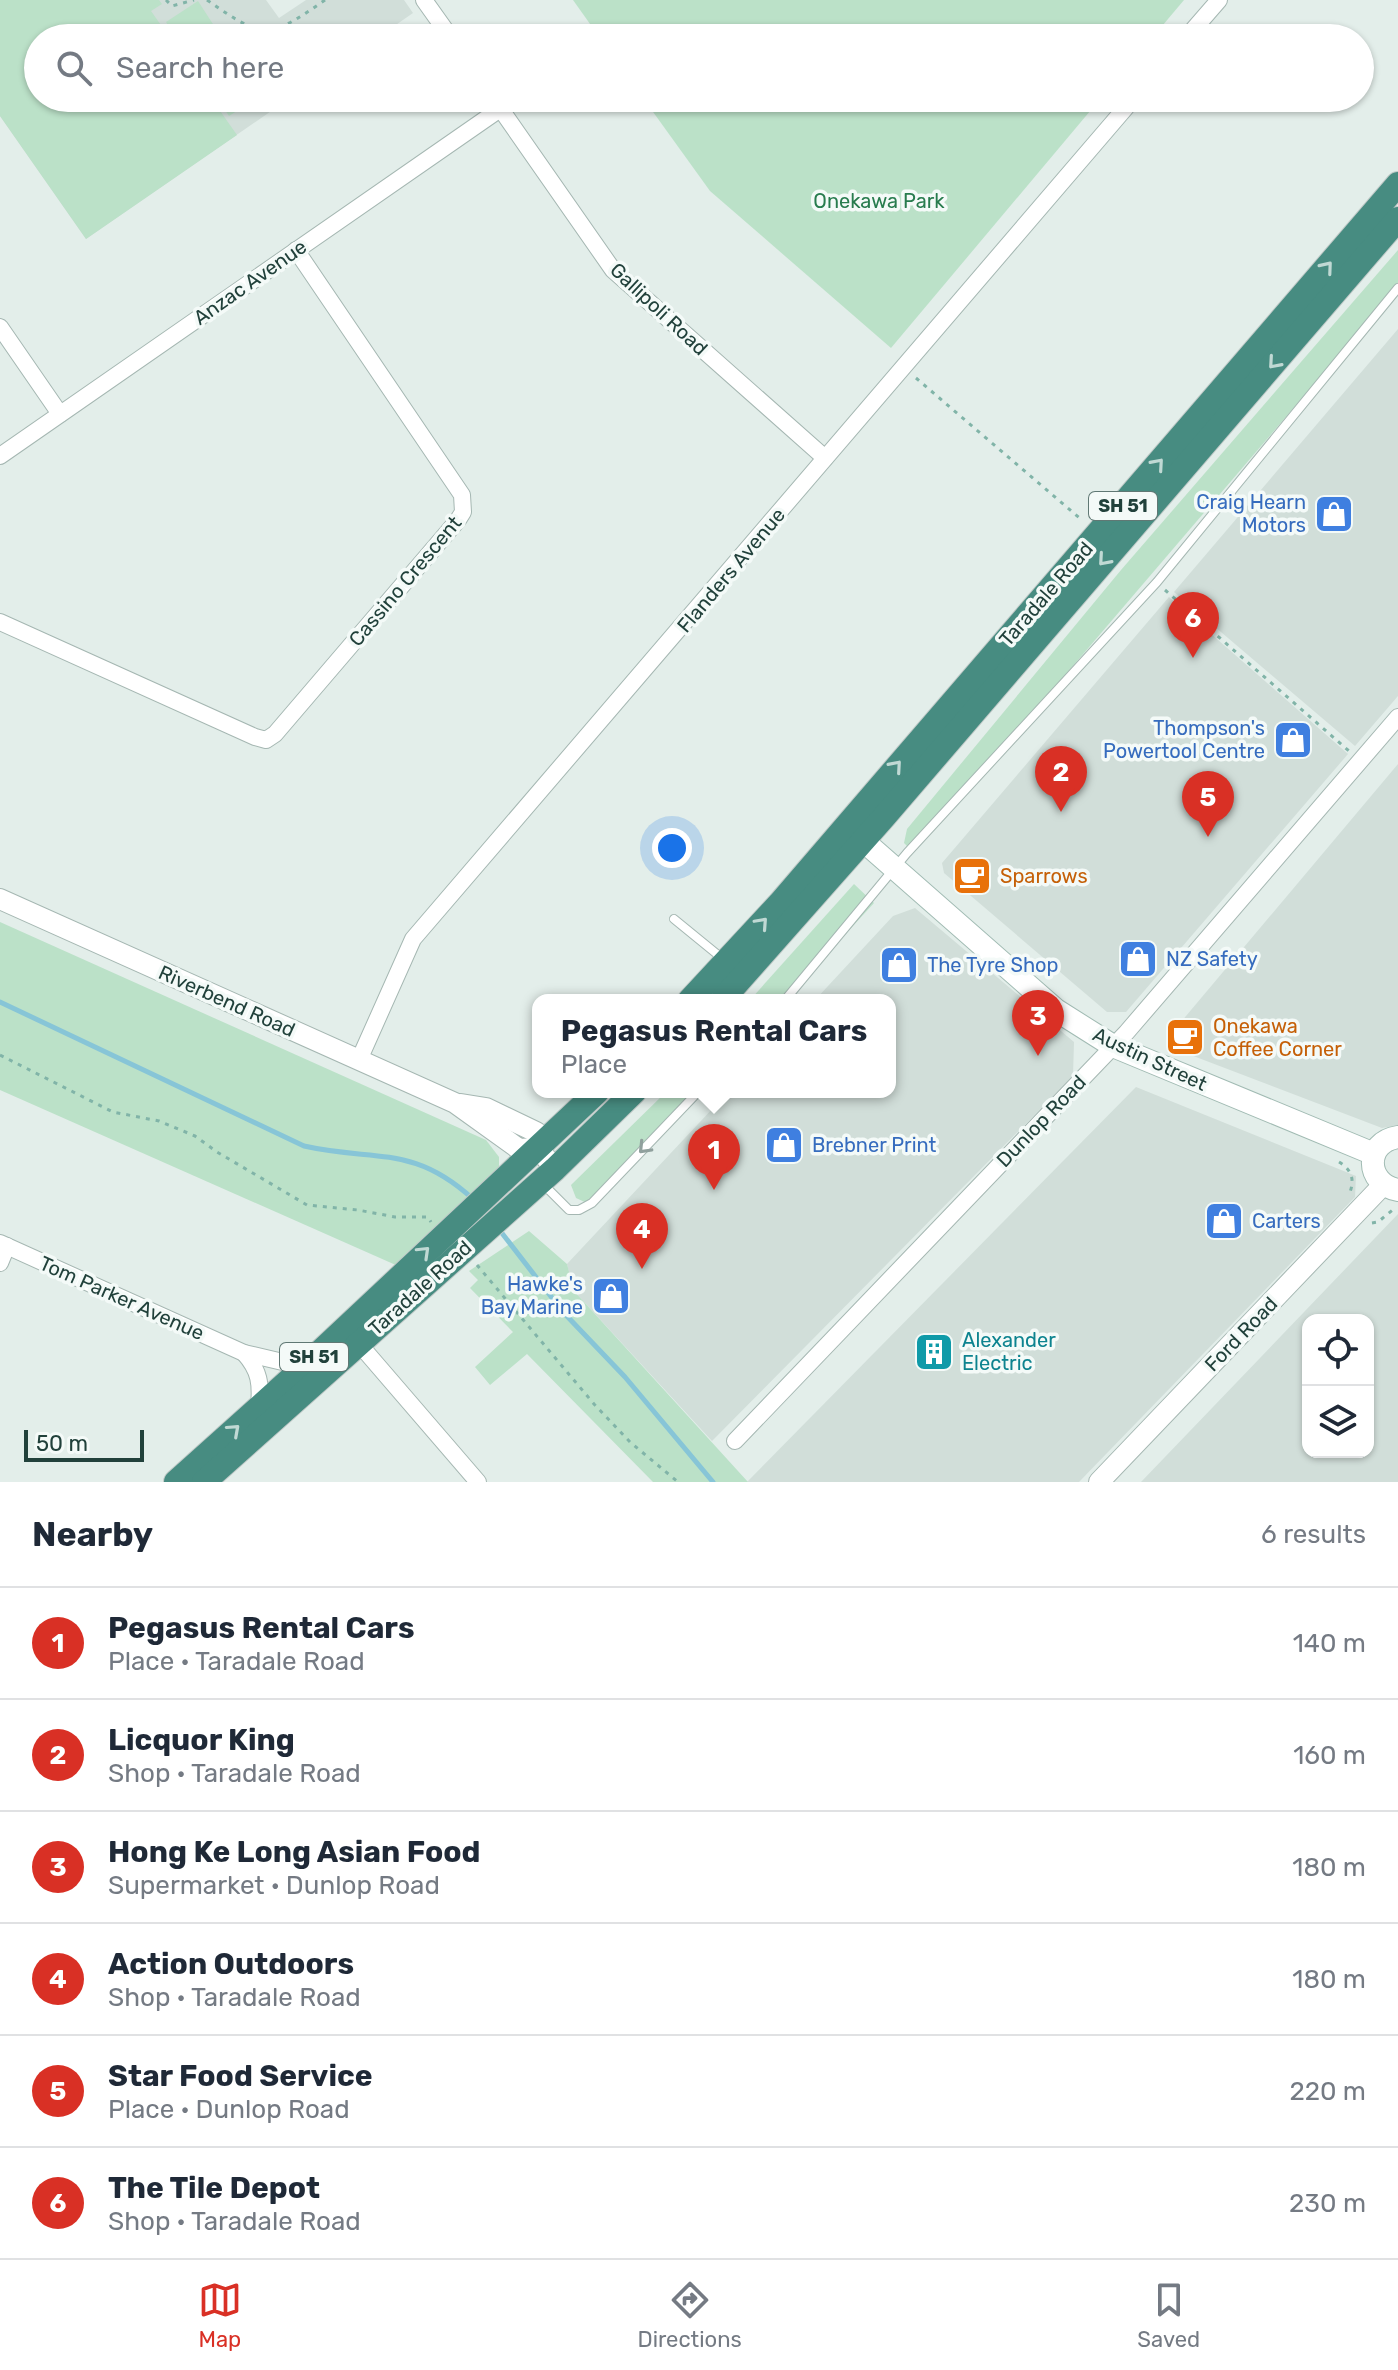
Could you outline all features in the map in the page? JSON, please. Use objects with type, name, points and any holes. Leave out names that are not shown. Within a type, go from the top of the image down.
[{"type":"highway","name":"Taradale Road","points":[[727,994],[853,832],[1099,534],[1398,184]]},
{"type":"highway","name":"Taradale Road","points":[[696,994],[853,832],[1398,219]]},
{"type":"highway","name":"Taradale Road","points":[[204,1482],[352,1336],[445,1232],[591,1098]]},
{"type":"highway","name":"Taradale Road","points":[[176,1482],[304,1367],[352,1336],[463,1250],[548,1175],[628,1098]]},
{"type":"main road","name":"Austin Street","points":[[853,832],[1056,1010],[1113,1046],[1374,1154]]},
{"type":"main road","points":[[1391,1188],[1373,1171],[1374,1154],[1384,1141],[1398,1137]]},
{"type":"street","points":[[424,0],[441,24]]},
{"type":"street","points":[[1198,24],[1219,0]]},
{"type":"street","name":"Anzac Avenue","points":[[0,456],[296,250],[486,112]]},
{"type":"street","name":"Gallipoli Road","points":[[503,112],[613,270],[825,458]]},
{"type":"street","name":"Flanders Avenue","points":[[359,1060],[413,939],[1122,112]]},
{"type":"street","name":"Cassino Crescent","points":[[0,622],[255,737],[267,746],[458,520],[464,503],[455,483],[296,250]]},
{"type":"street","points":[[0,327],[60,414]]},
{"type":"street","name":"Dunlop Road","points":[[735,1441],[1113,1046],[1398,717]]},
{"type":"street","name":"Riverbend Road","points":[[0,899],[455,1103],[519,1149],[538,1148]]},
{"type":"street","points":[[538,1148],[548,1175]]},
{"type":"street","name":"Ford Road","points":[[1099,1482],[1391,1188]]},
{"type":"street","points":[[0,1263],[4,1245]]},
{"type":"street","name":"Tom Parker Avenue","points":[[4,1245],[244,1353],[304,1367]]},
{"type":"street","points":[[352,1336],[478,1482]]},
{"type":"street","points":[[244,1353],[259,1376],[259,1407]]},
{"type":"lane","points":[[790,994],[907,853],[1157,582],[1398,288]]},
{"type":"lane","points":[[674,919],[727,962]]},
{"type":"lane","points":[[548,1175],[569,1210],[579,1210],[592,1203],[692,1098]]},
{"type":"path","points":[[166,0],[172,6],[194,0]]},
{"type":"path","points":[[207,0],[245,24]]},
{"type":"path","points":[[289,24],[325,0]]},
{"type":"path","points":[[903,366],[1099,534]]},
{"type":"path","points":[[1157,582],[1361,761]]},
{"type":"path","points":[[0,1055],[113,1112],[159,1121],[195,1136],[307,1205],[395,1217],[428,1217],[445,1232]]},
{"type":"path","points":[[1333,1159],[1346,1166],[1351,1173],[1349,1196]]},
{"type":"path","points":[[1375,1221],[1398,1206]]},
{"type":"path","points":[[463,1250],[594,1404],[630,1442],[678,1482]]},
{"type":"shaded area","points":[[0,0],[266,0],[279,18],[306,0],[404,0],[413,13],[397,24],[24,24],[24,112],[270,112],[86,239],[0,116]]},
{"type":"shaded area","points":[[1398,329],[1398,696],[1355,746],[1174,592]]},
{"type":"shaded area","points":[[1169,597],[1348,754],[1126,1012],[1107,1012],[944,873],[942,863]]},
{"type":"shaded area","points":[[1398,764],[1398,1125],[1382,1128],[1175,1049],[1170,1035]]},
{"type":"shaded area","points":[[915,908],[1074,1042],[1073,1076],[712,1441],[573,1290],[567,1264],[722,1098],[896,1098],[896,994],[821,994],[893,916]]},
{"type":"shaded area","points":[[1136,1087],[1356,1176],[1355,1197],[1079,1482],[747,1482]]},
{"type":"shaded area","points":[[1398,1214],[1398,1482],[1141,1482],[1302,1314],[1302,1458],[1374,1458],[1374,1314],[1302,1314]]},
{"type":"green space","points":[[0,0],[159,0],[162,4],[151,11],[160,24],[24,24],[24,112],[221,112],[237,135],[86,239],[0,116]]},
{"type":"green space","points":[[573,0],[1184,0],[1164,24],[590,24]]},
{"type":"green space","points":[[198,1],[213,24],[167,24]]},
{"type":"green space","name":"Onekawa Park","points":[[653,112],[1089,112],[891,348],[710,191]]},
{"type":"green space","points":[[1398,250],[1398,286],[924,840],[908,847],[904,843],[907,829],[1121,570]]},
{"type":"green space","points":[[854,884],[874,903],[791,994],[755,994]]},
{"type":"green space","points":[[0,922],[486,1140],[499,1157],[499,1172],[398,1266],[0,1090]]},
{"type":"green space","points":[[660,1098],[694,1098],[589,1204],[576,1198],[571,1185]]},
{"type":"green space","points":[[529,1231],[567,1264],[574,1291],[748,1482],[653,1482],[527,1354],[490,1385],[475,1367],[513,1332],[470,1288],[478,1280],[469,1271]]},
{"type":"waterway","points":[[0,1002],[304,1146],[412,1162],[451,1182],[473,1199]]},
{"type":"waterway","points":[[498,1228],[563,1312],[625,1377],[713,1482]]},
{"type":"place","name":"Craig Hearn Motors","points":[[1334,514]]},
{"type":"place","name":"The Tile Depot","points":[[1193,658]]},
{"type":"place","name":"Thompson's Powertool Centre","points":[[1293,740]]},
{"type":"place","name":"Licquor King","points":[[1061,812]]},
{"type":"place","name":"Star Food Service","points":[[1208,837]]},
{"type":"place","name":"Sparrows","points":[[972,876]]},
{"type":"place","name":"NZ Safety","points":[[1138,959]]},
{"type":"place","name":"The Tyre Shop","points":[[899,965]]},
{"type":"place","name":"Onekawa Coffee Corner","points":[[1185,1037]]},
{"type":"place","name":"Hong Ke Long Asian Food","points":[[1038,1056]]},
{"type":"place","name":"Brebner Print","points":[[784,1145]]},
{"type":"place","name":"Pegasus Rental Cars","points":[[714,1190]]},
{"type":"place","name":"Carters","points":[[1224,1221]]},
{"type":"place","name":"Action Outdoors","points":[[642,1269]]},
{"type":"place","name":"Hawke's Bay Marine","points":[[611,1296]]},
{"type":"place","name":"Alexander Electric","points":[[934,1352]]}]
